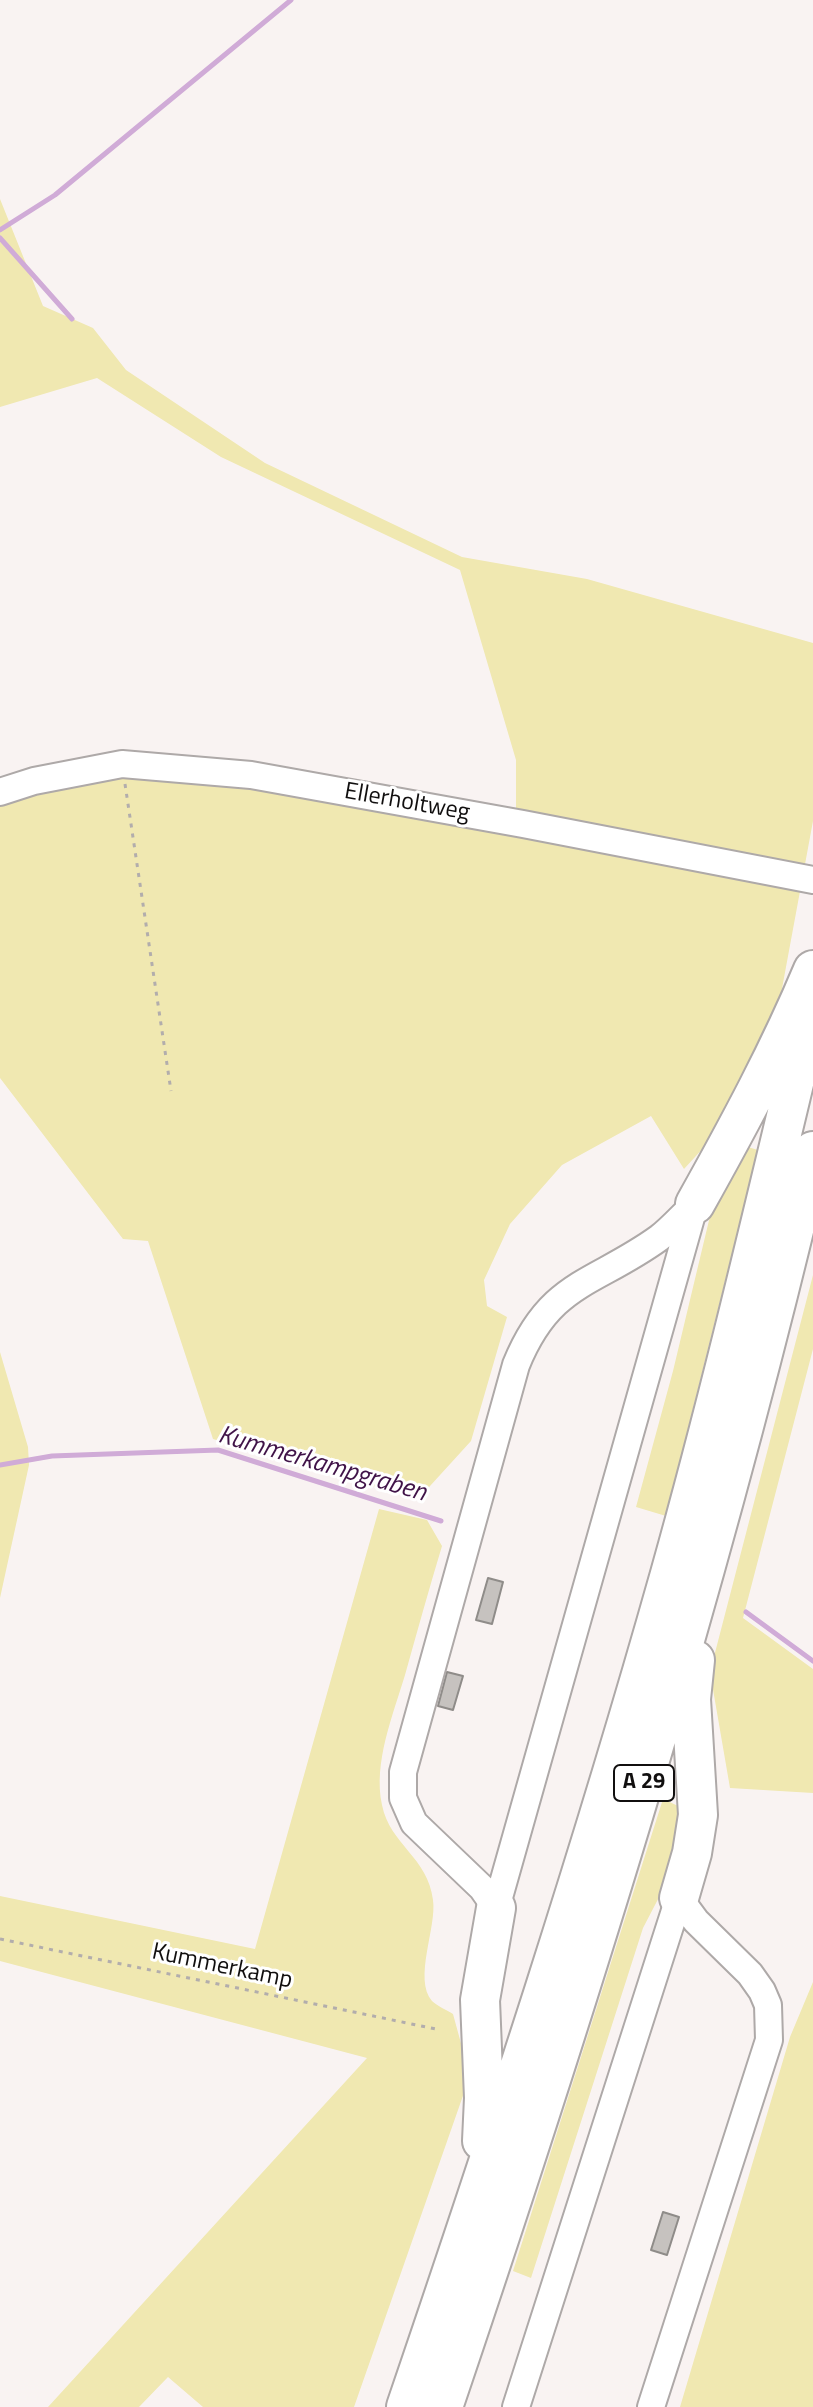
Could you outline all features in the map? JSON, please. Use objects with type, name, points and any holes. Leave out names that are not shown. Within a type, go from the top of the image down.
[{"type":"highway","points":[[695,1204],[762,1083],[813,970]]},
{"type":"highway","name":"A 29","points":[[406,2407],[471,2219],[598,1819],[670,1572],[752,1259],[813,1004]]},
{"type":"highway","name":"A 29","points":[[443,2407],[508,2215],[630,1829],[702,1582],[813,1151]]},
{"type":"highway","points":[[679,1898],[692,1853],[698,1815],[691,1699],[702,1582]]},
{"type":"highway","points":[[471,2219],[482,2142],[484,2098],[480,2000],[496,1908]]},
{"type":"street","name":"Ellerholtweg","points":[[0,792],[34,781],[122,764],[278,780],[810,880]]},
{"type":"street","points":[[496,1908],[695,1204]]},
{"type":"street","points":[[496,1908],[482,1888],[414,1823],[403,1798],[403,1772],[507,1396],[524,1344],[554,1303],[587,1279],[659,1237],[695,1204]]},
{"type":"street","points":[[516,2407],[679,1898]]},
{"type":"street","points":[[651,2407],[769,2040],[770,2022],[768,2005],[750,1974],[696,1921],[679,1898]]},
{"type":"path","points":[[122,764],[171,1091]]},
{"type":"path","name":"Kummerkamp","points":[[0,1939],[436,2029]]},
{"type":"shaded area","points":[[0,199],[43,306],[93,328],[126,370],[265,463],[462,557],[587,579],[813,643],[813,821],[776,1021],[717,1133],[684,1169],[651,1116],[562,1165],[510,1224],[484,1280],[487,1306],[507,1317],[471,1441],[420,1497],[386,1490],[213,1439],[148,1241],[123,1239],[0,1078],[0,785],[121,759],[516,816],[516,760],[460,570],[221,457],[97,378],[0,407]]},
{"type":"shaded area","points":[[741,1145],[758,1150],[666,1516],[636,1507],[673,1371],[716,1191]]},
{"type":"shaded area","points":[[813,1275],[813,1349],[743,1618],[813,1669],[813,1793],[730,1788],[710,1672]]},
{"type":"shaded area","points":[[0,1352],[28,1447],[29,1465],[0,1598]]},
{"type":"shaded area","points":[[379,1509],[427,1520],[442,1546],[386,1739],[380,1789],[386,1819],[430,1885],[433,1911],[425,1980],[432,2001],[453,2014],[465,2058],[465,2090],[354,2407],[203,2407],[168,2377],[139,2407],[48,2407],[367,2058],[0,1961],[0,1896],[255,1949]]},
{"type":"shaded area","points":[[663,1799],[689,1811],[668,1880],[643,1928],[531,2278],[513,2271]]},
{"type":"shaded area","points":[[813,1982],[813,2407],[680,2407],[790,2037]]},
{"type":"building","points":[[488,1578],[503,1582],[492,1624],[476,1620]]},
{"type":"building","points":[[447,1672],[463,1676],[453,1710],[438,1706]]},
{"type":"building","points":[[663,2212],[679,2217],[667,2255],[651,2250]]},
{"type":"waterway","points":[[0,230],[55,195],[291,0]]},
{"type":"waterway","points":[[0,238],[72,319]]},
{"type":"waterway","name":"Kummerkampgraben","points":[[0,1465],[52,1456],[218,1450],[441,1521]]},
{"type":"waterway","name":"Kummerkampgraben","points":[[746,1612],[813,1661]]}]
